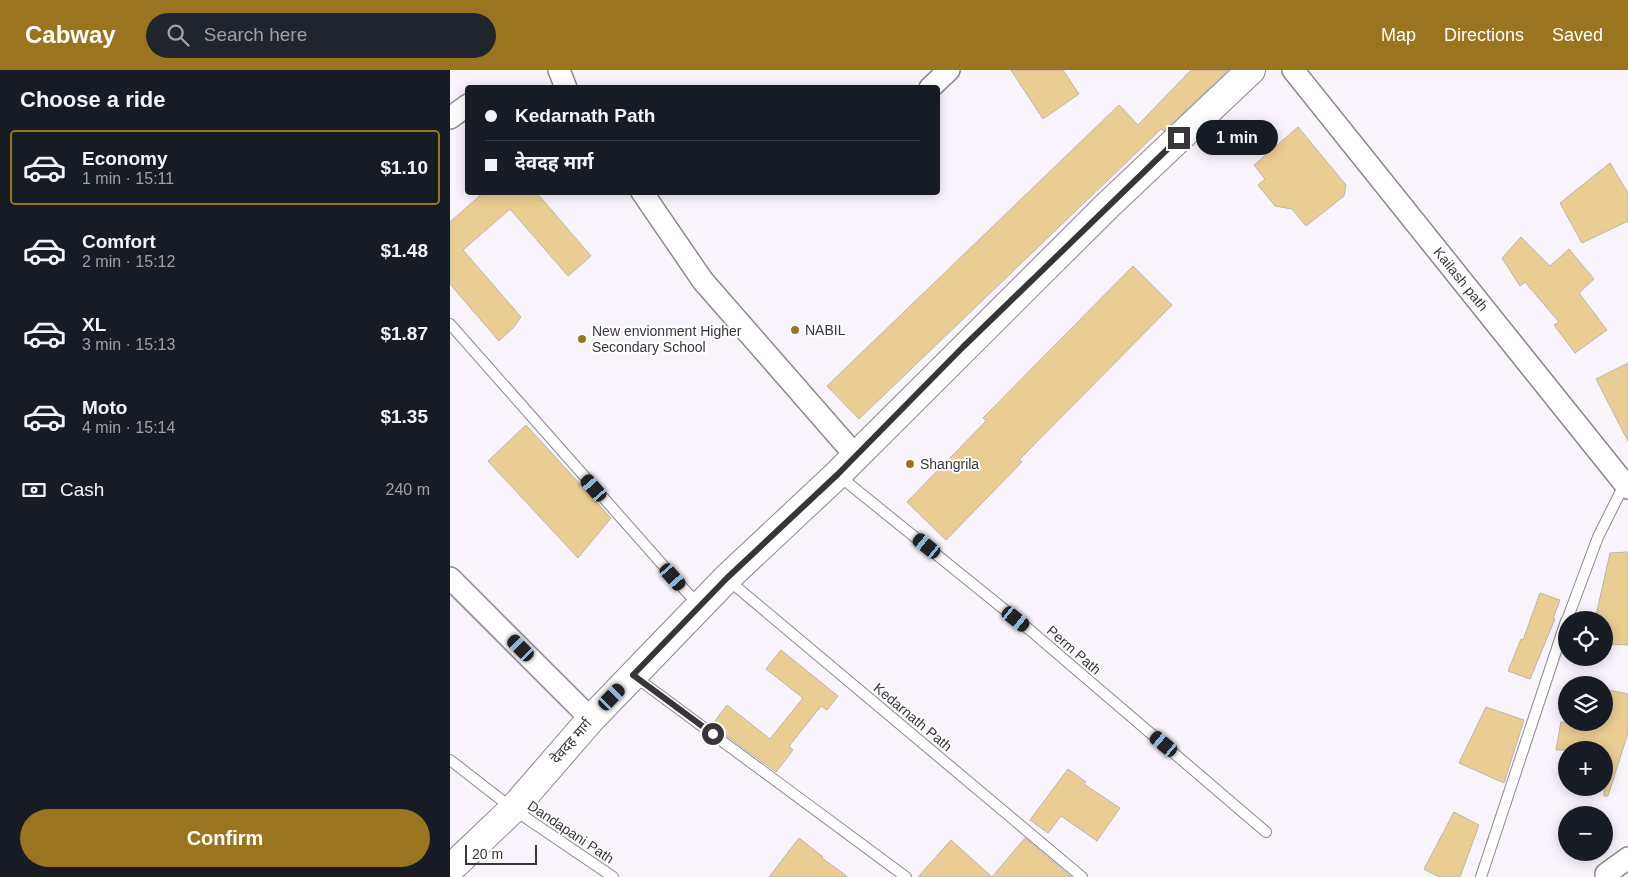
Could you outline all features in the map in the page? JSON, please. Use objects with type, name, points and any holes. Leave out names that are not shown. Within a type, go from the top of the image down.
[{"type":"main road","name":"देवदह मार्ग","points":[[450,869],[513,809],[591,718],[727,578],[847,464],[1107,206],[1251,70]]},
{"type":"street","points":[[559,70],[565,85]]},
{"type":"street","points":[[933,85],[949,70]]},
{"type":"street","name":"Kailash path","points":[[1293,70],[1627,484]]},
{"type":"street","points":[[450,118],[465,107]]},
{"type":"street","points":[[644,195],[703,281],[847,464]]},
{"type":"street","points":[[450,578],[591,718]]},
{"type":"street","points":[[1606,874],[1628,858]]},
{"type":"lane","points":[[450,324],[699,606]]},
{"type":"lane","name":"Perm Path","points":[[847,464],[1031,631],[1266,832]]},
{"type":"lane","points":[[1569,611],[1598,537],[1627,484]]},
{"type":"lane","name":"Kedarnath Path","points":[[727,578],[1082,877]]},
{"type":"lane","points":[[1481,877],[1558,644]]},
{"type":"lane","points":[[633,675],[906,877]]},
{"type":"lane","name":"Dandapani Path","points":[[450,760],[513,809],[613,877]]},
{"type":"building","points":[[1011,70],[1063,70],[1079,94],[1043,119]]},
{"type":"building","points":[[1191,70],[1228,70],[1164,131],[1161,129],[859,419],[827,386],[1119,105],[1138,125]]},
{"type":"building","points":[[1298,127],[1346,185],[1344,196],[1306,226],[1292,209],[1275,206],[1258,185],[1265,179],[1254,165]]},
{"type":"building","points":[[1610,163],[1628,193],[1628,221],[1582,243],[1560,203]]},
{"type":"building","points":[[481,195],[539,195],[591,256],[568,276],[510,209],[463,250],[521,317],[513,328],[499,341],[450,284],[450,222]]},
{"type":"building","points":[[1521,237],[1550,266],[1569,249],[1594,279],[1579,293],[1607,330],[1575,353],[1554,325],[1559,322],[1525,282],[1520,286],[1502,258]]},
{"type":"building","points":[[1133,266],[1172,305],[1019,460],[1022,462],[946,540],[907,502],[986,421],[983,418]]},
{"type":"building","points":[[1628,363],[1628,441],[1596,379]]},
{"type":"building","points":[[526,425],[611,518],[578,558],[488,461]]},
{"type":"building","points":[[1628,552],[1628,645],[1613,644],[1613,611],[1597,611],[1610,553]]},
{"type":"building","points":[[1540,593],[1560,600],[1553,619],[1555,619],[1530,679],[1508,671],[1521,639],[1523,640]]},
{"type":"building","points":[[781,650],[838,696],[827,710],[821,706],[789,746],[793,750],[776,772],[712,725],[727,705],[770,739],[803,698],[766,669]]},
{"type":"building","points":[[1613,691],[1628,694],[1628,733],[1613,780],[1613,741],[1558,741],[1558,750],[1556,750],[1559,731],[1613,731]]},
{"type":"building","points":[[1486,707],[1524,720],[1504,783],[1459,763]]},
{"type":"building","points":[[1068,769],[1086,782],[1084,784],[1120,808],[1097,841],[1061,816],[1048,833],[1030,820]]},
{"type":"building","points":[[1454,812],[1479,825],[1460,877],[1439,877],[1424,869]]},
{"type":"building","points":[[799,838],[822,858],[848,877],[769,877]]},
{"type":"building","points":[[1025,838],[1071,877],[992,877]]},
{"type":"building","points":[[951,840],[992,877],[918,877]]},
{"type":"place","name":"NABIL","points":[[795,330]]},
{"type":"place","name":"New envionment Higher Secondary School","points":[[582,339]]},
{"type":"place","name":"Shangrila","points":[[910,464]]},
{"type":"route","points":[[713,734],[633,675],[727,578],[838,474],[963,347],[1179,138]]}]
